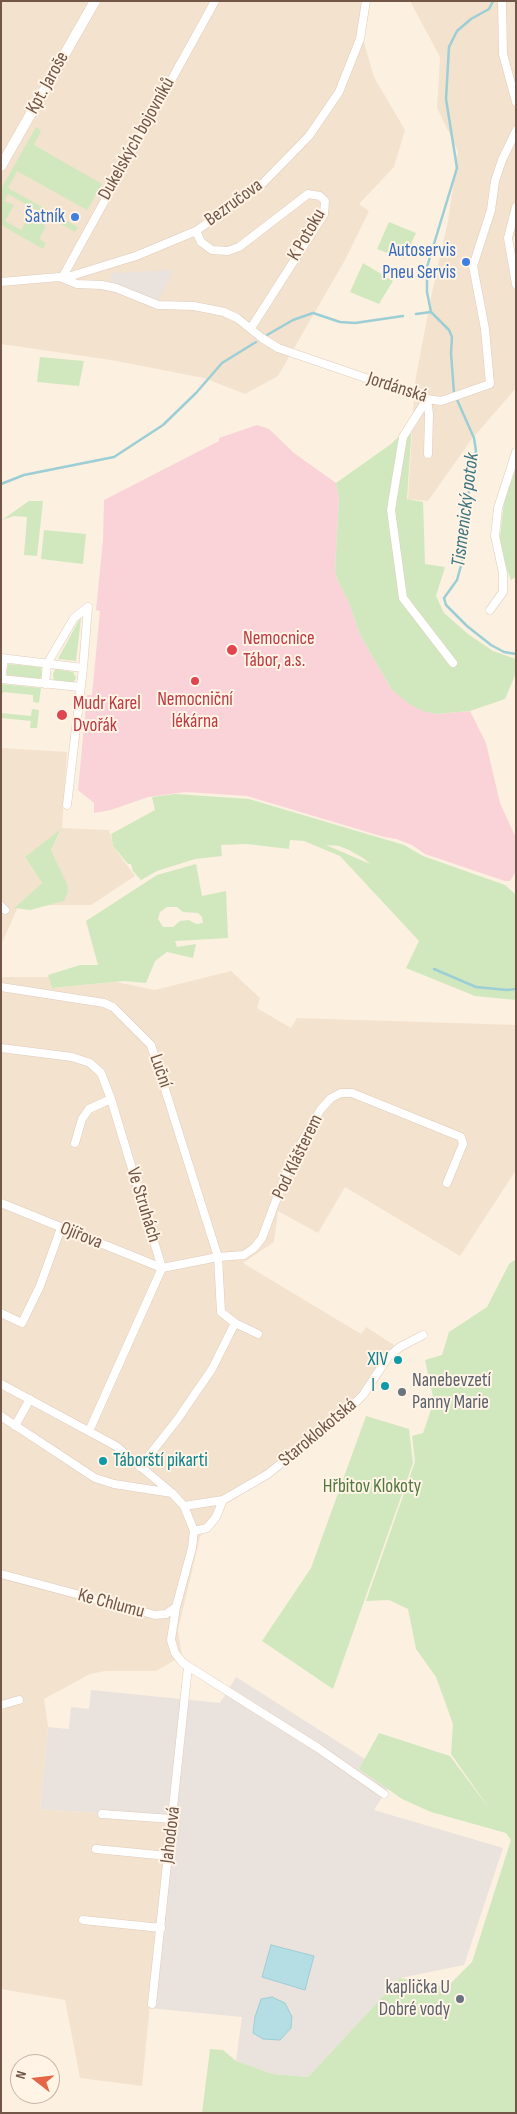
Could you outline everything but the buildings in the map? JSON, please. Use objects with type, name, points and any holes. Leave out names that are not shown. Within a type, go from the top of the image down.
[{"type":"street","name":"Kpt. Jaroše","points":[[1,166],[95,1]]},
{"type":"street","name":"Dukelských bojovníků","points":[[62,278],[215,1]]},
{"type":"street","name":"Bezručova","points":[[1,282],[62,278],[136,256],[196,231],[264,183],[309,136],[339,92],[351,66],[360,39],[366,1]]},
{"type":"street","points":[[502,1],[503,54],[516,102]]},
{"type":"street","name":"Jordánská","points":[[62,278],[77,284],[102,285],[116,288],[158,304],[210,308],[224,312],[251,328],[278,348],[427,399],[441,401],[490,384],[485,329],[473,266],[491,210],[495,181],[502,160],[516,131]]},
{"type":"street","name":"K Potoku","points":[[196,231],[202,242],[212,250],[228,251],[244,243],[308,194],[320,196],[325,201],[324,214],[251,328]]},
{"type":"street","points":[[516,207],[508,238],[516,284]]},
{"type":"street","points":[[427,399],[428,454]]},
{"type":"street","points":[[427,399],[403,437],[391,510],[402,598],[453,664]]},
{"type":"street","points":[[490,610],[503,592],[503,573],[495,536],[498,508],[516,452]]},
{"type":"street","points":[[45,684],[48,664],[74,618],[88,607],[67,805]]},
{"type":"street","points":[[80,688],[1,680],[3,658],[83,668]]},
{"type":"street","name":"Luční","points":[[1,987],[104,1003],[113,1007],[151,1045],[218,1257],[221,1312],[235,1323]]},
{"type":"street","name":"Ve Struhách","points":[[1,1048],[72,1057],[90,1063],[101,1073],[111,1099],[162,1268],[88,1431]]},
{"type":"street","name":"Pod Klášterem","points":[[162,1268],[218,1257],[244,1255],[254,1248],[262,1238],[288,1168],[306,1134],[321,1109],[331,1098],[341,1093],[352,1094],[460,1138],[463,1144],[447,1183]]},
{"type":"street","points":[[75,1142],[82,1119],[89,1109],[111,1099]]},
{"type":"street","name":"Ojířova","points":[[1,1203],[162,1268]]},
{"type":"street","points":[[1,1313],[22,1323],[40,1286],[61,1228]]},
{"type":"street","points":[[140,1467],[212,1369],[235,1323],[258,1334]]},
{"type":"street","name":"Staroklokotská","points":[[184,1506],[223,1500],[268,1474],[355,1403],[363,1395],[388,1357],[400,1347],[423,1335]]},
{"type":"street","points":[[1,1384],[116,1446],[172,1493],[184,1506],[194,1531],[192,1548],[176,1607],[171,1640],[175,1653],[183,1663],[318,1748],[384,1794]]},
{"type":"street","points":[[15,1426],[30,1399]]},
{"type":"street","points":[[1,1416],[95,1478],[114,1484],[172,1493]]},
{"type":"street","points":[[194,1531],[207,1528],[216,1517],[223,1500]]},
{"type":"street","name":"Ke Chlumu","points":[[1,1574],[155,1615],[166,1614],[176,1607]]},
{"type":"street","name":"Jahodová","points":[[152,2004],[188,1667]]},
{"type":"street","points":[[1,1705],[19,1700]]},
{"type":"street","points":[[102,1814],[172,1819]]},
{"type":"street","points":[[96,1849],[168,1856]]},
{"type":"street","points":[[83,1920],[161,1928]]},
{"type":"shaded area","points":[[1,1],[370,1],[363,39],[374,77],[405,130],[394,167],[359,204],[369,211],[345,260],[278,376],[245,394],[204,378],[111,360],[1,344]]},
{"type":"shaded area","points":[[410,1],[516,1],[516,234],[512,241],[516,270],[516,388],[471,440],[428,501],[408,499],[415,382],[448,221],[458,151],[437,108],[440,57]]},
{"type":"shaded area","points":[[173,271],[158,302],[109,284],[112,273]]},
{"type":"shaded area","name":"Nemocnice Tábor, a.s.","points":[[257,425],[269,429],[294,453],[336,483],[339,499],[335,569],[337,579],[349,603],[360,635],[392,690],[436,714],[470,711],[486,743],[500,803],[516,838],[516,871],[510,881],[505,881],[425,854],[412,845],[397,839],[384,837],[247,796],[186,792],[148,797],[111,810],[94,813],[94,803],[78,790],[87,695],[92,695],[100,611],[96,610],[103,540],[104,500],[219,441],[219,438]]},
{"type":"shaded area","points":[[1,748],[67,752],[62,828],[109,830],[113,846],[135,876],[91,905],[48,905],[64,901],[57,864],[51,850],[61,830],[25,857],[42,883],[15,907],[17,909],[1,945]]},
{"type":"shaded area","points":[[231,971],[260,998],[257,1008],[291,1028],[297,1018],[516,1025],[516,1170],[460,1256],[345,1187],[318,1233],[278,1211],[274,1242],[243,1263],[361,1334],[366,1327],[394,1345],[353,1410],[276,1473],[226,1504],[200,1537],[178,1630],[182,1656],[156,1671],[105,1671],[90,1674],[44,1699],[48,1726],[40,1809],[168,1818],[142,2086],[80,2078],[65,2000],[1,1989],[1,977],[49,977],[52,988],[116,982],[155,990]]},
{"type":"shaded area","points":[[236,1677],[365,1759],[359,1769],[388,1788],[374,1810],[503,1848],[464,1965],[400,1978],[308,2077],[273,2074],[236,2061],[242,2017],[149,2008],[168,1818],[40,1809],[48,1727],[69,1729],[71,1707],[89,1709],[91,1690],[220,1703]]},
{"type":"green space","points":[[36,127],[41,131],[34,145],[102,184],[87,210],[17,171],[8,188],[78,227],[75,232],[8,194],[4,201],[14,205],[5,221],[21,230],[30,215],[43,222],[45,228],[39,239],[46,243],[43,249],[1,225],[1,189]]},
{"type":"green space","points":[[389,222],[416,233],[404,259],[377,249]]},
{"type":"green space","points":[[363,263],[393,281],[379,304],[350,292]]},
{"type":"green space","points":[[40,357],[84,361],[79,386],[37,382]]},
{"type":"green space","points":[[412,424],[407,499],[423,502],[425,564],[445,567],[436,596],[444,613],[468,634],[493,651],[516,659],[516,673],[505,699],[470,711],[436,714],[423,711],[409,704],[392,690],[360,635],[349,603],[337,579],[335,569],[339,499],[336,483],[391,444]]},
{"type":"green space","points":[[516,467],[516,577],[511,580],[502,556],[500,537],[504,502]]},
{"type":"green space","points":[[29,501],[43,501],[37,556],[24,555],[27,517],[14,516],[2,520]]},
{"type":"green space","points":[[44,530],[86,534],[83,564],[41,559]]},
{"type":"green space","points":[[81,618],[76,661],[58,659],[79,620]]},
{"type":"green space","points":[[8,664],[41,667],[42,675],[39,681],[6,677]]},
{"type":"green space","points":[[55,669],[73,672],[76,678],[74,682],[54,682],[53,674]]},
{"type":"green space","points":[[1,684],[41,688],[39,703],[33,702],[33,695],[3,692],[1,699]]},
{"type":"green space","points":[[32,709],[39,710],[37,728],[30,728],[31,721],[1,718],[1,713],[31,716]]},
{"type":"green space","points":[[176,794],[249,799],[404,845],[423,856],[505,885],[516,895],[516,1000],[475,996],[406,968],[419,941],[340,856],[304,841],[290,840],[289,849],[247,844],[221,845],[222,856],[195,859],[157,871],[141,880],[133,871],[131,864],[128,864],[113,846],[111,834],[155,810],[152,797]],"holes":[[[326,845],[339,846],[363,858],[370,864]]]},
{"type":"green space","points":[[61,829],[51,850],[67,884],[68,892],[64,901],[30,910],[14,908],[42,883],[25,857]]},
{"type":"green space","points":[[196,864],[202,896],[226,891],[228,938],[175,941],[177,947],[196,944],[193,958],[167,952],[155,961],[146,983],[124,981],[52,988],[48,975],[80,965],[98,965],[86,921],[157,875]],"holes":[[[167,907],[177,907],[183,912],[198,913],[202,917],[203,923],[196,924],[189,920],[180,921],[173,927],[163,927],[158,919],[160,912]]]},
{"type":"green space","points":[[516,1259],[516,2113],[202,2113],[210,2049],[223,2050],[236,2061],[273,2074],[308,2077],[400,1978],[447,1987],[472,1962],[511,1840],[506,1833],[431,1812],[402,1799],[359,1769],[379,1733],[450,1756],[491,1811],[451,1754],[453,1724],[436,1677],[416,1649],[408,1609],[389,1600],[366,1601],[415,1462],[412,1436],[423,1433],[434,1401],[425,1360],[442,1355],[449,1332],[487,1307],[509,1264]]},
{"type":"green space","name":"Hřbitov Klokoty","points":[[366,1416],[409,1429],[413,1463],[333,1689],[262,1641],[311,1568]]},
{"type":"water","points":[[271,1945],[314,1956],[305,1990],[262,1977]]},
{"type":"water","points":[[272,1997],[285,2003],[292,2017],[291,2028],[280,2040],[263,2039],[253,2033],[255,2017],[261,1999]]},
{"type":"waterway","name":"Tismenický potok","points":[[493,1],[489,9],[471,19],[457,31],[449,47],[446,99],[457,168],[427,267],[427,292],[431,312],[449,330],[452,337],[451,353],[454,393],[474,438],[476,451],[462,530],[462,562],[457,580],[444,598],[446,605],[467,626],[491,645],[504,652],[516,654]]},
{"type":"waterway","points":[[416,314],[431,312]]},
{"type":"waterway","points":[[267,335],[293,320],[313,313],[340,322],[355,323],[403,316]]},
{"type":"waterway","points":[[1,484],[24,475],[114,457],[163,425],[196,393],[222,363],[256,342]]},
{"type":"waterway","points":[[434,969],[476,987],[516,989]]},
{"type":"place","name":"Šatník","points":[[75,217]]},
{"type":"place","name":"Autoservis Pneu Servis","points":[[466,262]]},
{"type":"place","name":"Nemocnice Tábor, a.s.","points":[[232,650]]},
{"type":"place","name":"Nemocniční lékárna","points":[[195,681]]},
{"type":"place","name":"Mudr Karel Dvořák","points":[[62,715]]},
{"type":"place","name":"XIV","points":[[398,1360]]},
{"type":"place","name":"I","points":[[385,1386]]},
{"type":"place","name":"Nanebevzetí Panny Marie","points":[[402,1392]]},
{"type":"place","name":"Táborští pikarti","points":[[103,1461]]},
{"type":"place","name":"kaplička U Dobré vody","points":[[460,1999]]}]
